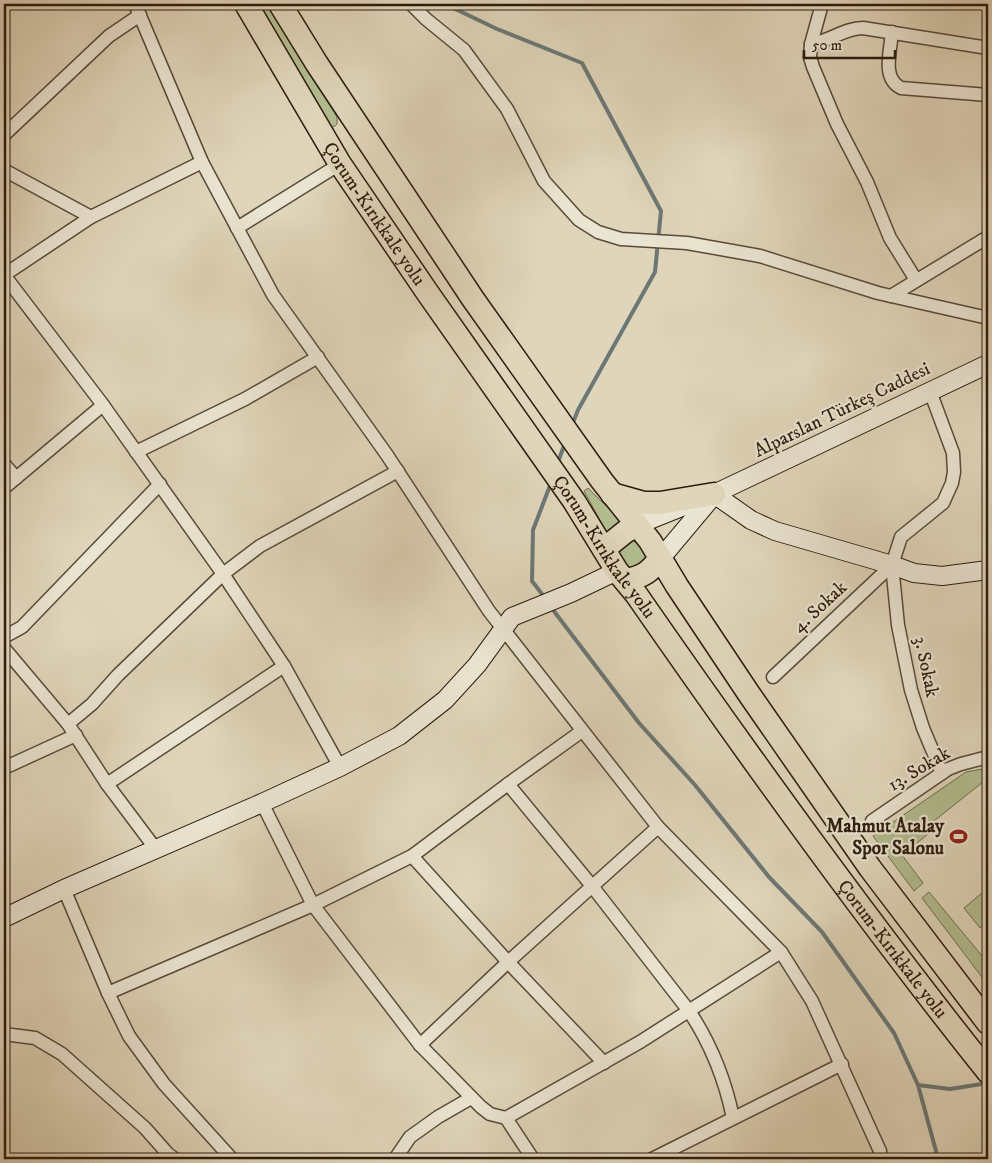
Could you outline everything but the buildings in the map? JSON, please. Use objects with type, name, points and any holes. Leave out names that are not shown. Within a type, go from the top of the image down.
[{"type":"highway","name":"Çorum-Kırıkkale yolu","points":[[246,4],[340,164],[426,292],[574,501],[621,576],[857,902],[981,1063]]},
{"type":"highway","name":"Çorum-Kırıkkale yolu","points":[[280,4],[322,72],[467,291],[607,488],[661,558],[677,586],[831,813],[901,909],[987,1021]]},
{"type":"highway","points":[[607,488],[644,503],[660,503],[714,494]]},
{"type":"highway","points":[[604,549],[637,525]]},
{"type":"highway","points":[[621,576],[642,577],[661,558]]},
{"type":"street","points":[[411,4],[464,50],[507,109],[544,181],[579,220],[598,232],[621,239],[687,243],[760,256],[891,296],[988,318]]},
{"type":"street","points":[[822,4],[811,44],[811,62],[837,124],[867,182],[890,238],[916,280]]},
{"type":"street","points":[[4,135],[137,9],[202,162],[273,295],[398,471],[489,611],[508,623],[582,731],[658,827],[781,952],[812,1000],[842,1064],[881,1157]]},
{"type":"street","points":[[811,44],[828,40],[856,28],[988,48]]},
{"type":"street","points":[[892,32],[889,73],[892,82],[896,86],[900,88],[988,95]]},
{"type":"street","points":[[202,162],[91,217],[4,275],[103,405],[224,574],[284,666],[340,767]]},
{"type":"street","points":[[237,228],[340,164]]},
{"type":"street","points":[[4,170],[91,217]]},
{"type":"street","points":[[891,296],[988,237]]},
{"type":"street","points":[[136,452],[245,398],[318,357]]},
{"type":"street","name":"Alparslan Türkeş Caddesi","points":[[637,525],[714,494],[988,364]]},
{"type":"street","points":[[892,565],[901,537],[942,503],[952,482],[953,453],[930,391]]},
{"type":"street","points":[[4,488],[103,405]]},
{"type":"street","points":[[4,464],[16,478]]},
{"type":"street","points":[[4,768],[72,730],[92,704],[118,676],[224,574],[260,546],[398,471]]},
{"type":"street","points":[[4,637],[22,627],[160,484]]},
{"type":"street","points":[[661,558],[714,494],[751,520],[768,528],[914,573],[928,576],[964,574],[988,570]]},
{"type":"street","name":"4. Sokak","points":[[773,677],[892,565]]},
{"type":"street","name":"3. Sokak","points":[[892,565],[898,625],[911,690],[923,728],[942,773]]},
{"type":"street","points":[[4,918],[155,848],[262,803],[340,767],[399,736],[445,700],[477,665],[508,623],[571,593],[621,576]]},
{"type":"street","points":[[4,648],[72,730],[107,784],[155,848]]},
{"type":"street","points":[[107,784],[284,666]]},
{"type":"street","points":[[108,993],[313,905],[412,856],[582,731]]},
{"type":"street","name":"13. Sokak","points":[[872,821],[942,773],[961,764],[988,757]]},
{"type":"street","points":[[508,784],[592,886],[689,1011],[717,1062],[724,1080],[733,1118]]},
{"type":"street","points":[[262,803],[313,905],[420,1045],[471,1098],[490,1114],[506,1118],[533,1159]]},
{"type":"street","points":[[420,1045],[508,962],[658,827]]},
{"type":"street","points":[[412,856],[604,1064]]},
{"type":"street","points":[[64,889],[108,993],[129,1036],[164,1084],[232,1159]]},
{"type":"street","points":[[506,1118],[604,1064],[781,952]]},
{"type":"street","points":[[4,1034],[35,1038],[62,1054],[145,1128],[168,1154],[175,1159]]},
{"type":"street","points":[[652,1159],[842,1064]]},
{"type":"street","points":[[395,1159],[410,1137],[438,1117],[471,1098]]},
{"type":"green space","points":[[256,4],[269,4],[337,117],[337,124],[335,126],[329,128]]},
{"type":"green space","points":[[588,488],[624,524],[608,535],[584,491]]},
{"type":"green space","points":[[631,541],[640,543],[647,555],[644,565],[627,569],[619,554],[620,549]]},
{"type":"green space","points":[[988,768],[988,778],[934,821],[938,826],[902,855],[923,883],[914,891],[873,836],[966,772]]},
{"type":"green space","points":[[987,889],[988,921],[980,928],[964,908]]},
{"type":"green space","points":[[929,892],[988,963],[988,985],[922,898]]},
{"type":"waterway","points":[[445,4],[497,29],[582,63],[661,211],[655,272],[578,410],[572,425]]},
{"type":"waterway","points":[[557,465],[565,443]]},
{"type":"waterway","points":[[545,598],[532,581],[533,530],[551,483]]},
{"type":"waterway","points":[[550,606],[639,723],[695,785],[769,877],[822,932],[894,1033],[918,1085],[936,1151],[936,1159]]},
{"type":"waterway","points":[[918,1085],[950,1089],[988,1083]]},
{"type":"place","name":"Mahmut Atalay Spor Salonu","points":[[958,837]]}]
